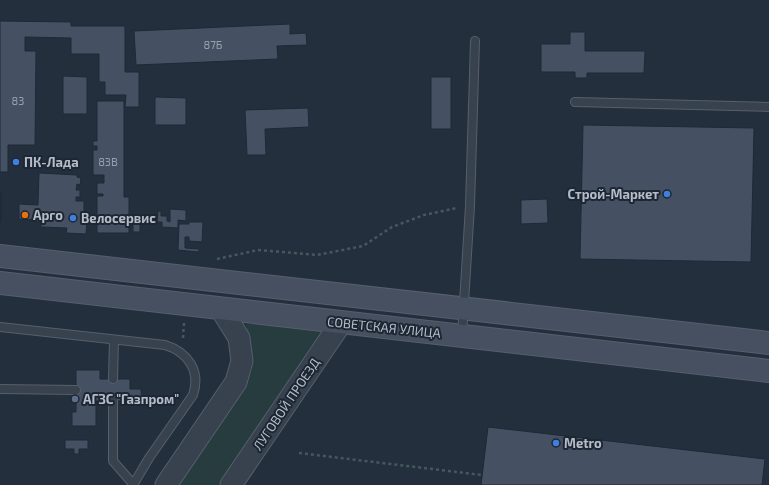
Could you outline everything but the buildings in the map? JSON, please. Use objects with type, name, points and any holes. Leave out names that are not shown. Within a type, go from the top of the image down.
[{"type":"main road","name":"СОВЕТСКАЯ УЛИЦА","points":[[0,256],[769,343]]},
{"type":"main road","name":"СОВЕТСКАЯ УЛИЦА","points":[[0,283],[769,371]]},
{"type":"street","points":[[166,485],[236,382],[242,361],[239,338],[221,309]]},
{"type":"street","name":"ЛУГОВОЙ ПРОЕЗД","points":[[231,485],[341,323]]},
{"type":"lane","points":[[462,336],[470,206],[475,41]]},
{"type":"lane","points":[[575,102],[769,107]]},
{"type":"lane","points":[[0,327],[165,345],[183,354],[192,364],[196,375],[196,386],[193,395],[133,485],[113,461],[113,401]]},
{"type":"lane","points":[[113,379],[114,340]]},
{"type":"lane","points":[[0,389],[76,390]]},
{"type":"path","points":[[212,260],[258,250],[317,255],[363,246],[392,227],[424,215],[470,206]]},
{"type":"path","points":[[183,354],[184,304]]},
{"type":"path","points":[[298,453],[482,476]]},
{"type":"green space","points":[[246,323],[322,331],[220,485],[177,485],[252,371]]},
{"type":"place","name":"ПК-Лада","points":[[16,162]]},
{"type":"place","name":"Строй-Маркет","points":[[667,194]]},
{"type":"place","name":"Арго","points":[[25,215]]},
{"type":"place","name":"Велосервис","points":[[73,218]]},
{"type":"place","name":"АГЗС \"Газпром\"","points":[[75,399]]},
{"type":"place","name":"Metro","points":[[556,443]]}]
